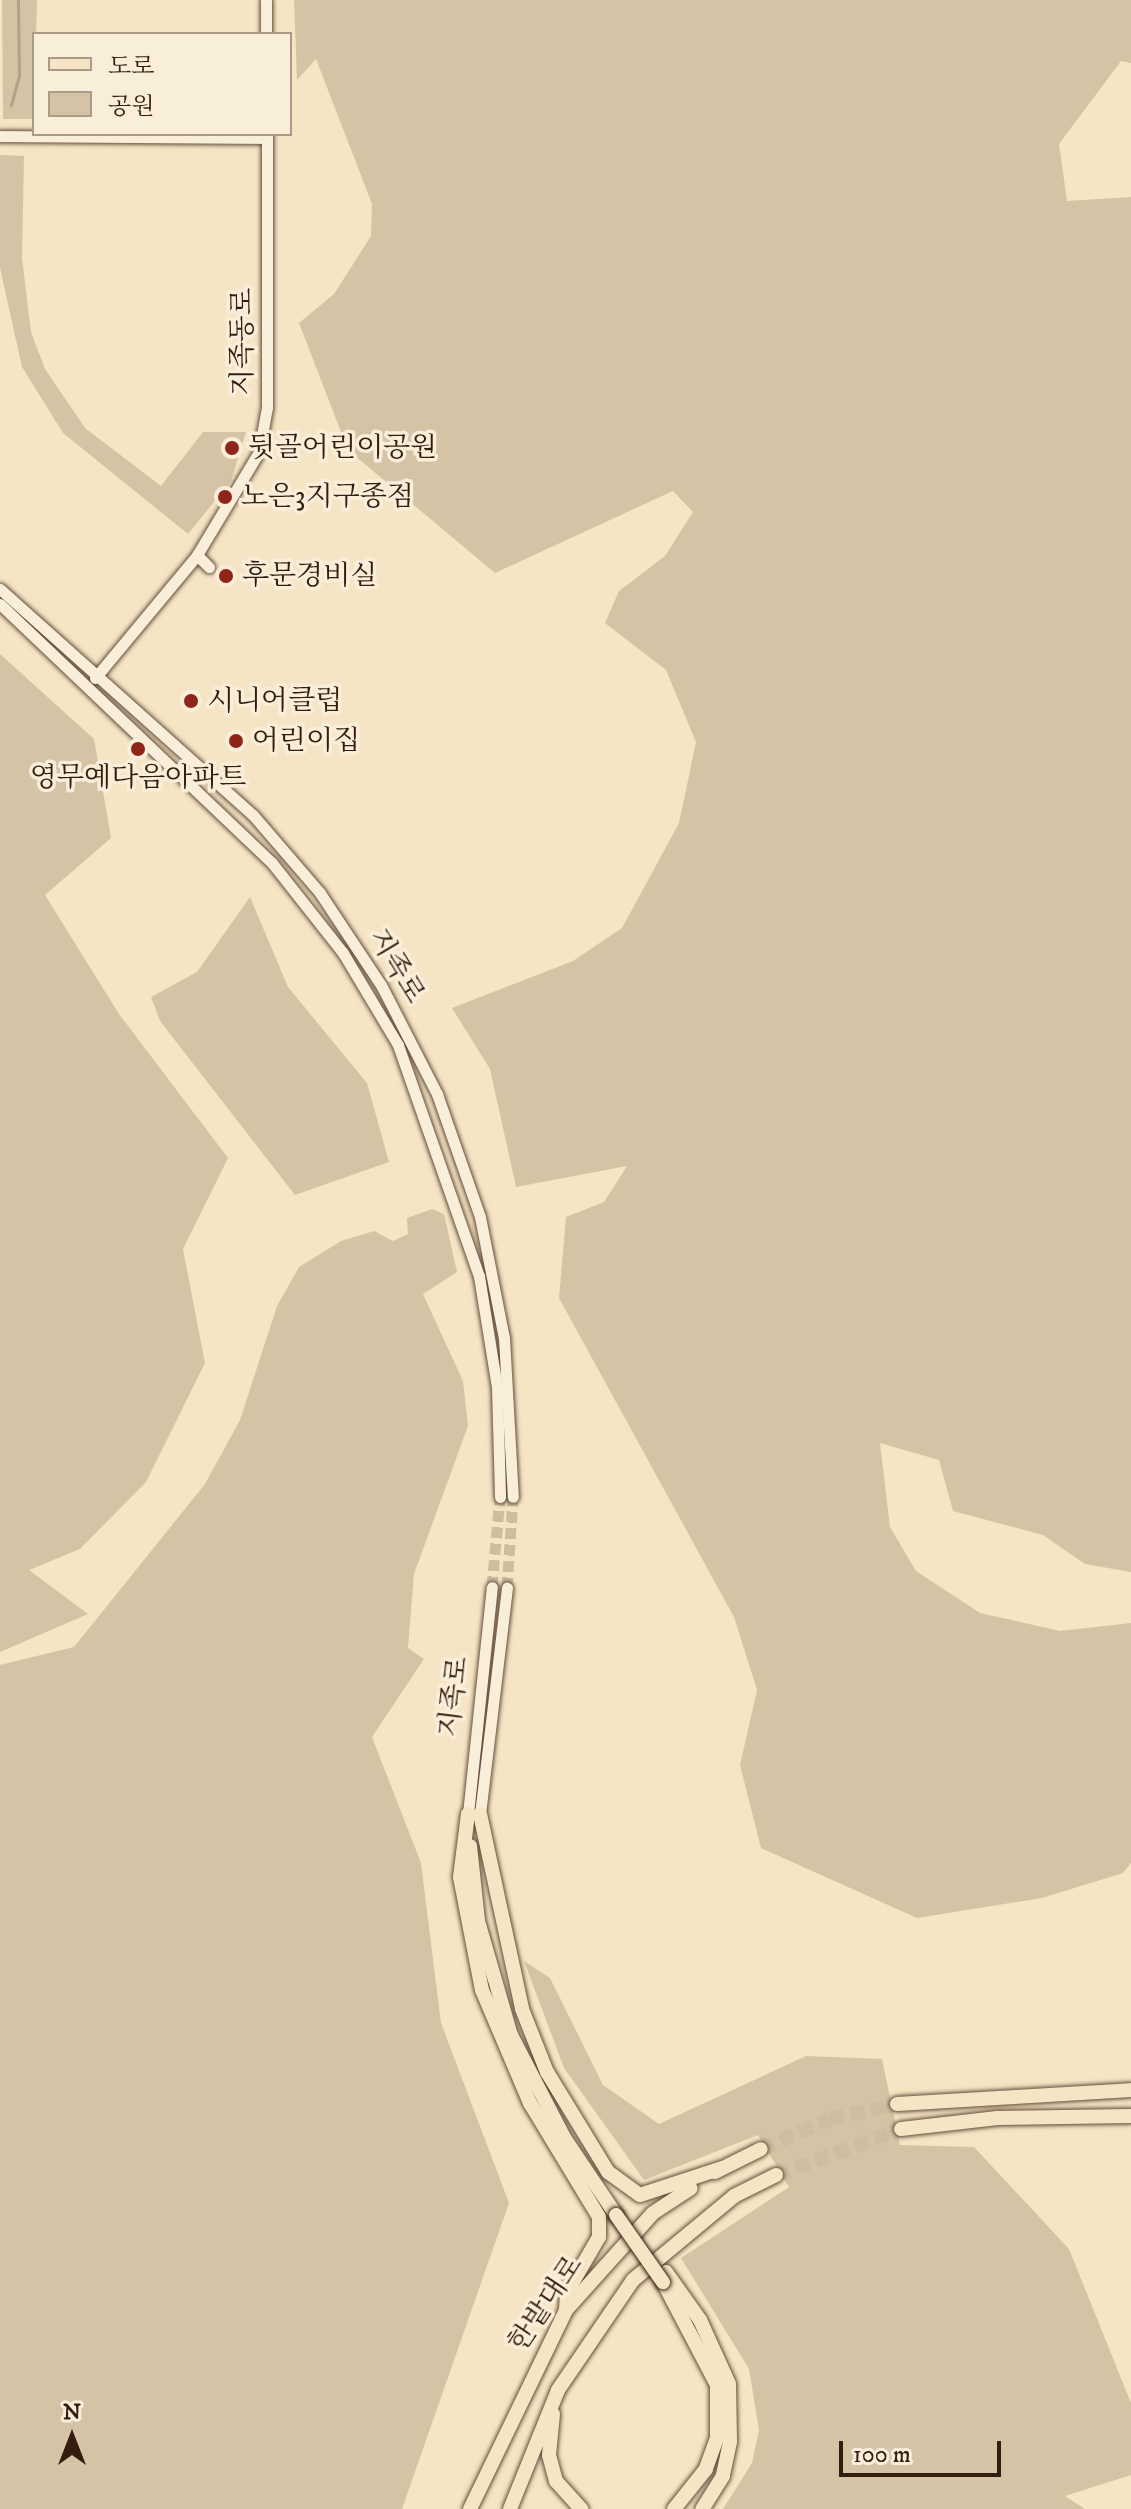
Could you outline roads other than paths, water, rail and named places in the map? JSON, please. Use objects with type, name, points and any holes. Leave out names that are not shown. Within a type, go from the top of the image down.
[{"type":"main road","points":[[474,1814],[522,2009],[547,2072],[608,2172],[640,2195],[722,2168]]},
{"type":"main road","points":[[474,1814],[487,1932],[507,1997],[538,2076],[619,2212],[693,2326],[717,2385],[713,2448],[674,2509]]},
{"type":"main road","points":[[474,1814],[460,1877],[482,1990],[530,2103],[599,2217],[599,2237],[567,2292],[566,2310]]},
{"type":"main road","points":[[897,2104],[1131,2090]]},
{"type":"main road","points":[[901,2129],[997,2118],[1131,2116]]},
{"type":"main road","name":"한밭대로","points":[[470,2509],[566,2310],[653,2213],[722,2168],[761,2149]]},
{"type":"main road","name":"한밭대로","points":[[510,2509],[558,2390],[633,2280],[734,2196],[776,2175]]},
{"type":"main road","points":[[664,2277],[700,2320],[729,2384],[730,2442],[723,2476],[702,2509]]},
{"type":"main road","points":[[558,2390],[549,2455],[556,2481],[581,2509]]},
{"type":"street","points":[[266,0],[266,32]]},
{"type":"street","points":[[0,136],[32,136]]},
{"type":"street","points":[[205,136],[267,136]]},
{"type":"street","name":"지족동로","points":[[94,680],[197,555],[249,474],[265,419],[267,136]]},
{"type":"street","points":[[197,555],[209,567]]},
{"type":"street","name":"지족로","points":[[0,589],[94,680],[272,863],[343,953],[398,1045],[479,1276],[497,1387],[506,1497],[509,1387],[490,1260],[458,1148],[411,1039],[340,920],[288,852],[94,680],[0,604]]},
{"type":"street","name":"지족로","points":[[474,1814],[492,1587]]},
{"type":"street","name":"지족로","points":[[474,1814],[507,1588]]},
{"type":"waterway","points":[[11,105],[19,76],[18,0]]},
{"type":"tunnel","points":[[492,1587],[500,1497]]},
{"type":"tunnel","points":[[507,1588],[513,1497]]},
{"type":"tunnel","points":[[761,2149],[830,2119],[897,2104]]},
{"type":"tunnel","points":[[776,2175],[901,2129]]},
{"type":"place","name":"뒷골어린이공원","points":[[232,448]]},
{"type":"place","name":"노은3지구종점","points":[[225,497]]},
{"type":"place","name":"후문경비실","points":[[226,576]]},
{"type":"place","name":"시니어클럽","points":[[191,701]]},
{"type":"place","name":"어린이집","points":[[236,741]]},
{"type":"place","name":"영무예다음아파트","points":[[138,749]]}]
